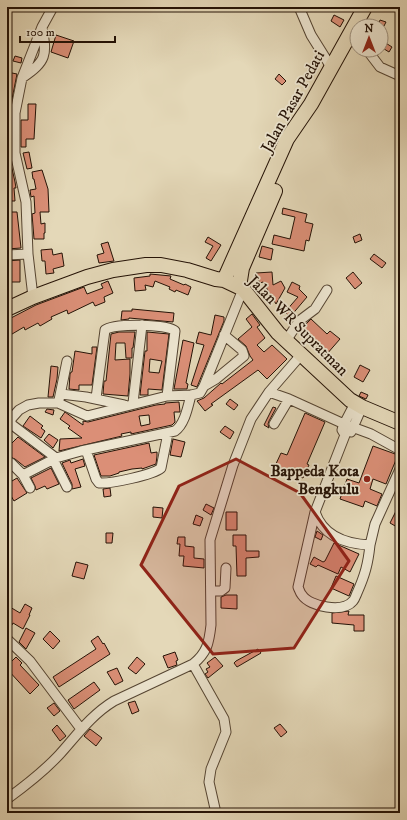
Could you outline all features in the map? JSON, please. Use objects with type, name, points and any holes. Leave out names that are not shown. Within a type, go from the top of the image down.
[{"type":"highway","name":"Jalan Pasar Pedati","points":[[360,18],[365,7]]},
{"type":"highway","name":"Jalan Pasar Pedati","points":[[224,280],[287,139],[311,104],[331,67],[349,40]]},
{"type":"highway","points":[[243,290],[242,268],[302,130],[311,104]]},
{"type":"highway","name":"Jalan WR Supratman","points":[[7,309],[33,297],[87,277],[113,270],[146,265],[171,266],[224,280],[243,290],[286,341],[358,405],[400,423]]},
{"type":"street","points":[[33,297],[28,254],[26,202],[15,153],[11,112],[22,78],[42,27],[53,7]]},
{"type":"street","points":[[299,7],[311,35],[331,67]]},
{"type":"street","points":[[373,58],[380,67],[400,76]]},
{"type":"street","points":[[7,254],[28,254]]},
{"type":"street","points":[[59,399],[87,416],[129,404],[167,396],[200,393],[213,362],[226,337],[243,290]]},
{"type":"street","points":[[286,341],[299,321],[318,305],[327,290]]},
{"type":"street","points":[[96,398],[105,330],[108,327],[113,326],[142,325],[169,328],[175,331],[167,396]]},
{"type":"street","points":[[129,404],[142,325]]},
{"type":"street","points":[[204,386],[244,356],[242,350],[226,337]]},
{"type":"street","points":[[7,799],[22,788],[58,756],[91,718],[102,708],[193,664],[201,657],[207,647],[210,636],[209,544],[216,516],[233,464],[251,419],[270,392],[301,355]]},
{"type":"street","points":[[59,399],[67,361]]},
{"type":"street","points":[[213,362],[225,371]]},
{"type":"street","points":[[270,392],[371,434],[400,450]]},
{"type":"street","points":[[23,475],[54,459],[86,450],[168,433],[178,429],[191,395]]},
{"type":"street","points":[[67,488],[54,459],[12,426],[10,422],[11,419],[19,410],[28,405],[59,399],[96,398],[129,404]]},
{"type":"street","points":[[274,424],[289,399]]},
{"type":"street","points":[[345,435],[342,430],[344,424],[358,405]]},
{"type":"street","points":[[345,435],[351,433],[354,428],[358,405]]},
{"type":"street","points":[[86,450],[96,479],[99,483],[142,475],[161,468],[168,433]]},
{"type":"street","points":[[345,435],[315,512],[298,587],[302,596],[309,602],[315,605],[336,608],[346,606],[353,602],[367,567],[375,524],[400,469]]},
{"type":"street","points":[[11,463],[23,475],[30,488]]},
{"type":"street","points":[[315,512],[321,525],[329,533],[355,543],[370,545]]},
{"type":"street","points":[[210,591],[221,591],[225,588],[226,568]]},
{"type":"street","points":[[7,639],[30,661],[82,729]]},
{"type":"street","points":[[193,664],[224,719],[226,732],[211,769],[209,782],[216,813]]},
{"type":"highlighted area","points":[[236,459],[300,493],[349,561],[294,648],[213,654],[141,565],[179,486]]},
{"type":"building","points":[[334,15],[344,20],[340,27],[331,21]]},
{"type":"building","points":[[56,35],[74,41],[68,58],[51,52]]},
{"type":"building","points":[[389,45],[392,47],[389,52]]},
{"type":"building","points":[[15,56],[22,58],[21,63],[13,61]]},
{"type":"building","points":[[7,72],[17,74],[9,114],[7,114]]},
{"type":"building","points":[[279,74],[286,81],[282,85],[275,79]]},
{"type":"building","points":[[28,104],[36,104],[34,139],[26,139],[26,147],[21,147],[21,120],[28,120]]},
{"type":"building","points":[[29,152],[32,168],[27,169],[23,153]]},
{"type":"building","points":[[7,155],[9,155],[15,182],[15,201],[7,201]]},
{"type":"building","points":[[42,170],[48,189],[49,212],[40,212],[41,224],[45,223],[44,239],[34,239],[32,214],[35,213],[34,196],[31,197],[30,190],[36,189],[32,172]]},
{"type":"building","points":[[283,208],[307,214],[305,222],[313,224],[309,241],[306,240],[304,251],[272,244],[274,235],[290,239],[295,217],[282,214]]},
{"type":"building","points":[[7,212],[17,212],[21,248],[7,249]]},
{"type":"building","points":[[360,234],[362,240],[355,243],[353,237]]},
{"type":"building","points":[[208,237],[221,245],[211,261],[206,258],[213,246],[205,242]]},
{"type":"building","points":[[108,242],[114,261],[99,263],[97,255],[104,253],[101,244]]},
{"type":"building","points":[[262,246],[273,249],[271,260],[259,257]]},
{"type":"building","points":[[52,249],[53,255],[62,253],[64,266],[53,269],[54,273],[46,274],[45,261],[42,261],[41,250]]},
{"type":"building","points":[[374,254],[386,263],[382,268],[370,259]]},
{"type":"building","points":[[20,260],[20,282],[7,282],[7,261]]},
{"type":"building","points":[[272,272],[273,285],[281,281],[285,288],[276,304],[263,282],[260,283],[258,279],[256,279],[256,273]]},
{"type":"building","points":[[353,272],[362,283],[355,289],[346,278]]},
{"type":"building","points":[[150,274],[171,276],[170,279],[191,287],[188,295],[176,290],[175,292],[169,289],[170,287],[155,281],[153,287],[145,285],[146,290],[135,291],[134,278],[150,276]]},
{"type":"building","points":[[108,281],[113,293],[104,297],[105,302],[95,306],[93,302],[68,314],[67,310],[51,317],[52,319],[40,326],[38,323],[25,330],[24,327],[7,337],[7,317],[11,318],[36,305],[84,287],[87,294],[103,288],[101,284]]},
{"type":"building","points":[[292,282],[300,286],[299,289],[307,297],[290,317],[285,312],[298,297],[287,292]]},
{"type":"building","points":[[132,309],[174,313],[173,322],[129,318],[121,320],[122,311],[132,311]]},
{"type":"building","points":[[252,314],[260,325],[257,327],[265,338],[257,345],[264,352],[272,345],[287,359],[267,379],[258,370],[211,404],[213,405],[205,411],[197,401],[204,398],[221,383],[222,384],[253,360],[246,346],[238,339],[252,327],[246,319]]},
{"type":"building","points":[[215,315],[224,317],[224,321],[197,387],[191,385],[204,345],[196,343],[199,332],[211,335]]},
{"type":"building","points":[[311,319],[327,334],[330,331],[340,339],[326,355],[316,347],[318,345],[301,329]]},
{"type":"building","points":[[119,332],[135,332],[132,358],[126,358],[125,343],[116,343],[115,360],[130,359],[128,396],[103,394],[104,381],[106,381],[111,334]]},
{"type":"building","points":[[147,332],[169,334],[162,390],[148,389],[148,395],[140,395],[145,351],[147,351]],"holes":[[[150,359],[162,361],[159,373],[149,372]]]},
{"type":"building","points":[[183,340],[194,343],[186,383],[188,384],[187,389],[174,389]]},
{"type":"building","points":[[92,347],[97,347],[92,385],[79,385],[79,390],[69,389],[70,374],[72,372],[75,351],[92,354]]},
{"type":"building","points":[[360,365],[370,370],[363,382],[354,377]]},
{"type":"building","points":[[51,366],[58,367],[57,379],[53,397],[48,397]]},
{"type":"building","points":[[361,392],[368,395],[366,399],[359,396]]},
{"type":"building","points":[[230,399],[238,405],[234,410],[226,404]]},
{"type":"building","points":[[179,402],[180,412],[174,412],[175,422],[172,425],[131,434],[131,432],[121,434],[122,436],[59,451],[60,439],[82,438],[68,428],[70,426],[60,419],[65,412],[83,425],[83,421],[88,422],[165,403]],"holes":[[[149,415],[150,424],[141,426],[139,416]]]},
{"type":"building","points":[[273,407],[276,408],[269,421],[269,428],[264,425]]},
{"type":"building","points":[[47,409],[54,410],[53,415],[45,412]]},
{"type":"building","points":[[305,413],[325,422],[307,464],[309,465],[303,478],[275,466],[281,453],[287,455]]},
{"type":"building","points":[[30,416],[43,426],[41,428],[45,431],[41,438],[23,426]]},
{"type":"building","points":[[225,426],[234,432],[230,439],[220,432]]},
{"type":"building","points":[[49,434],[58,440],[53,448],[44,440]]},
{"type":"building","points":[[18,437],[45,457],[25,467],[7,455],[7,444],[9,446]]},
{"type":"building","points":[[173,439],[185,442],[181,457],[170,455]]},
{"type":"building","points":[[149,443],[151,453],[157,452],[156,464],[142,469],[132,469],[119,472],[110,476],[101,476],[94,455]]},
{"type":"building","points":[[373,446],[398,455],[386,484],[373,479],[370,489],[382,494],[377,506],[365,501],[363,507],[340,499],[347,479],[359,483]]},
{"type":"building","points":[[83,459],[85,466],[75,469],[81,487],[72,489],[72,484],[62,463],[70,460],[71,463]]},
{"type":"building","points":[[51,468],[59,484],[47,489],[45,486],[36,490],[31,478]]},
{"type":"building","points":[[17,478],[27,493],[14,501],[7,489],[7,484]]},
{"type":"building","points":[[110,488],[111,496],[104,497],[103,489]]},
{"type":"building","points":[[206,504],[214,508],[211,515],[203,510]]},
{"type":"building","points":[[153,507],[163,508],[162,518],[153,517]]},
{"type":"building","points":[[396,511],[400,514],[400,523],[397,527],[390,523]]},
{"type":"building","points":[[226,512],[237,512],[237,530],[226,530]]},
{"type":"building","points":[[196,515],[203,518],[200,526],[193,524]]},
{"type":"building","points":[[317,531],[323,535],[321,540],[315,537]]},
{"type":"building","points":[[106,533],[113,533],[112,543],[106,543]]},
{"type":"building","points":[[233,535],[246,535],[246,551],[259,551],[259,557],[246,558],[246,576],[237,576],[236,546],[233,546]]},
{"type":"building","points":[[178,537],[185,537],[185,546],[194,547],[194,558],[204,559],[204,568],[183,566],[184,556],[179,556],[180,544],[177,544]]},
{"type":"building","points":[[334,543],[359,554],[350,572],[341,567],[338,574],[318,565],[316,567],[310,564],[314,557],[323,562],[325,561]]},
{"type":"building","points":[[76,562],[88,565],[84,579],[72,576]]},
{"type":"building","points":[[336,576],[354,584],[349,596],[331,588]]},
{"type":"building","points":[[226,595],[237,595],[237,609],[221,608],[221,597]]},
{"type":"building","points":[[25,604],[32,608],[23,629],[13,623],[12,625],[7,622],[7,612],[10,607],[20,613]]},
{"type":"building","points":[[349,611],[348,615],[364,615],[364,631],[354,631],[354,625],[332,623],[332,613]]},
{"type":"building","points":[[26,628],[35,633],[26,649],[19,642]]},
{"type":"building","points":[[50,631],[60,641],[53,649],[43,639]]},
{"type":"building","points":[[98,636],[110,654],[59,687],[53,677],[96,649],[91,641]]},
{"type":"building","points":[[258,649],[261,653],[237,667],[234,663],[236,661]]},
{"type":"building","points":[[175,652],[178,660],[176,661],[177,665],[168,668],[163,656]]},
{"type":"building","points":[[16,657],[22,663],[20,665],[39,685],[30,694],[7,669],[7,666]]},
{"type":"building","points":[[137,657],[145,664],[136,674],[128,668]]},
{"type":"building","points":[[215,657],[223,666],[208,678],[205,674],[208,672],[206,669],[210,667],[207,663]]},
{"type":"building","points":[[117,668],[123,681],[115,685],[107,672]]},
{"type":"building","points":[[94,682],[100,690],[74,709],[68,700]]},
{"type":"building","points":[[135,701],[139,711],[132,714],[128,703]]},
{"type":"building","points":[[54,703],[60,711],[54,716],[47,708]]},
{"type":"building","points":[[280,724],[287,732],[281,737],[274,728]]},
{"type":"building","points":[[57,725],[66,736],[60,741],[52,730]]},
{"type":"building","points":[[90,729],[102,738],[96,746],[84,736]]},
{"type":"place","name":"Bappeda Kota Bengkulu","points":[[367,479]]}]
